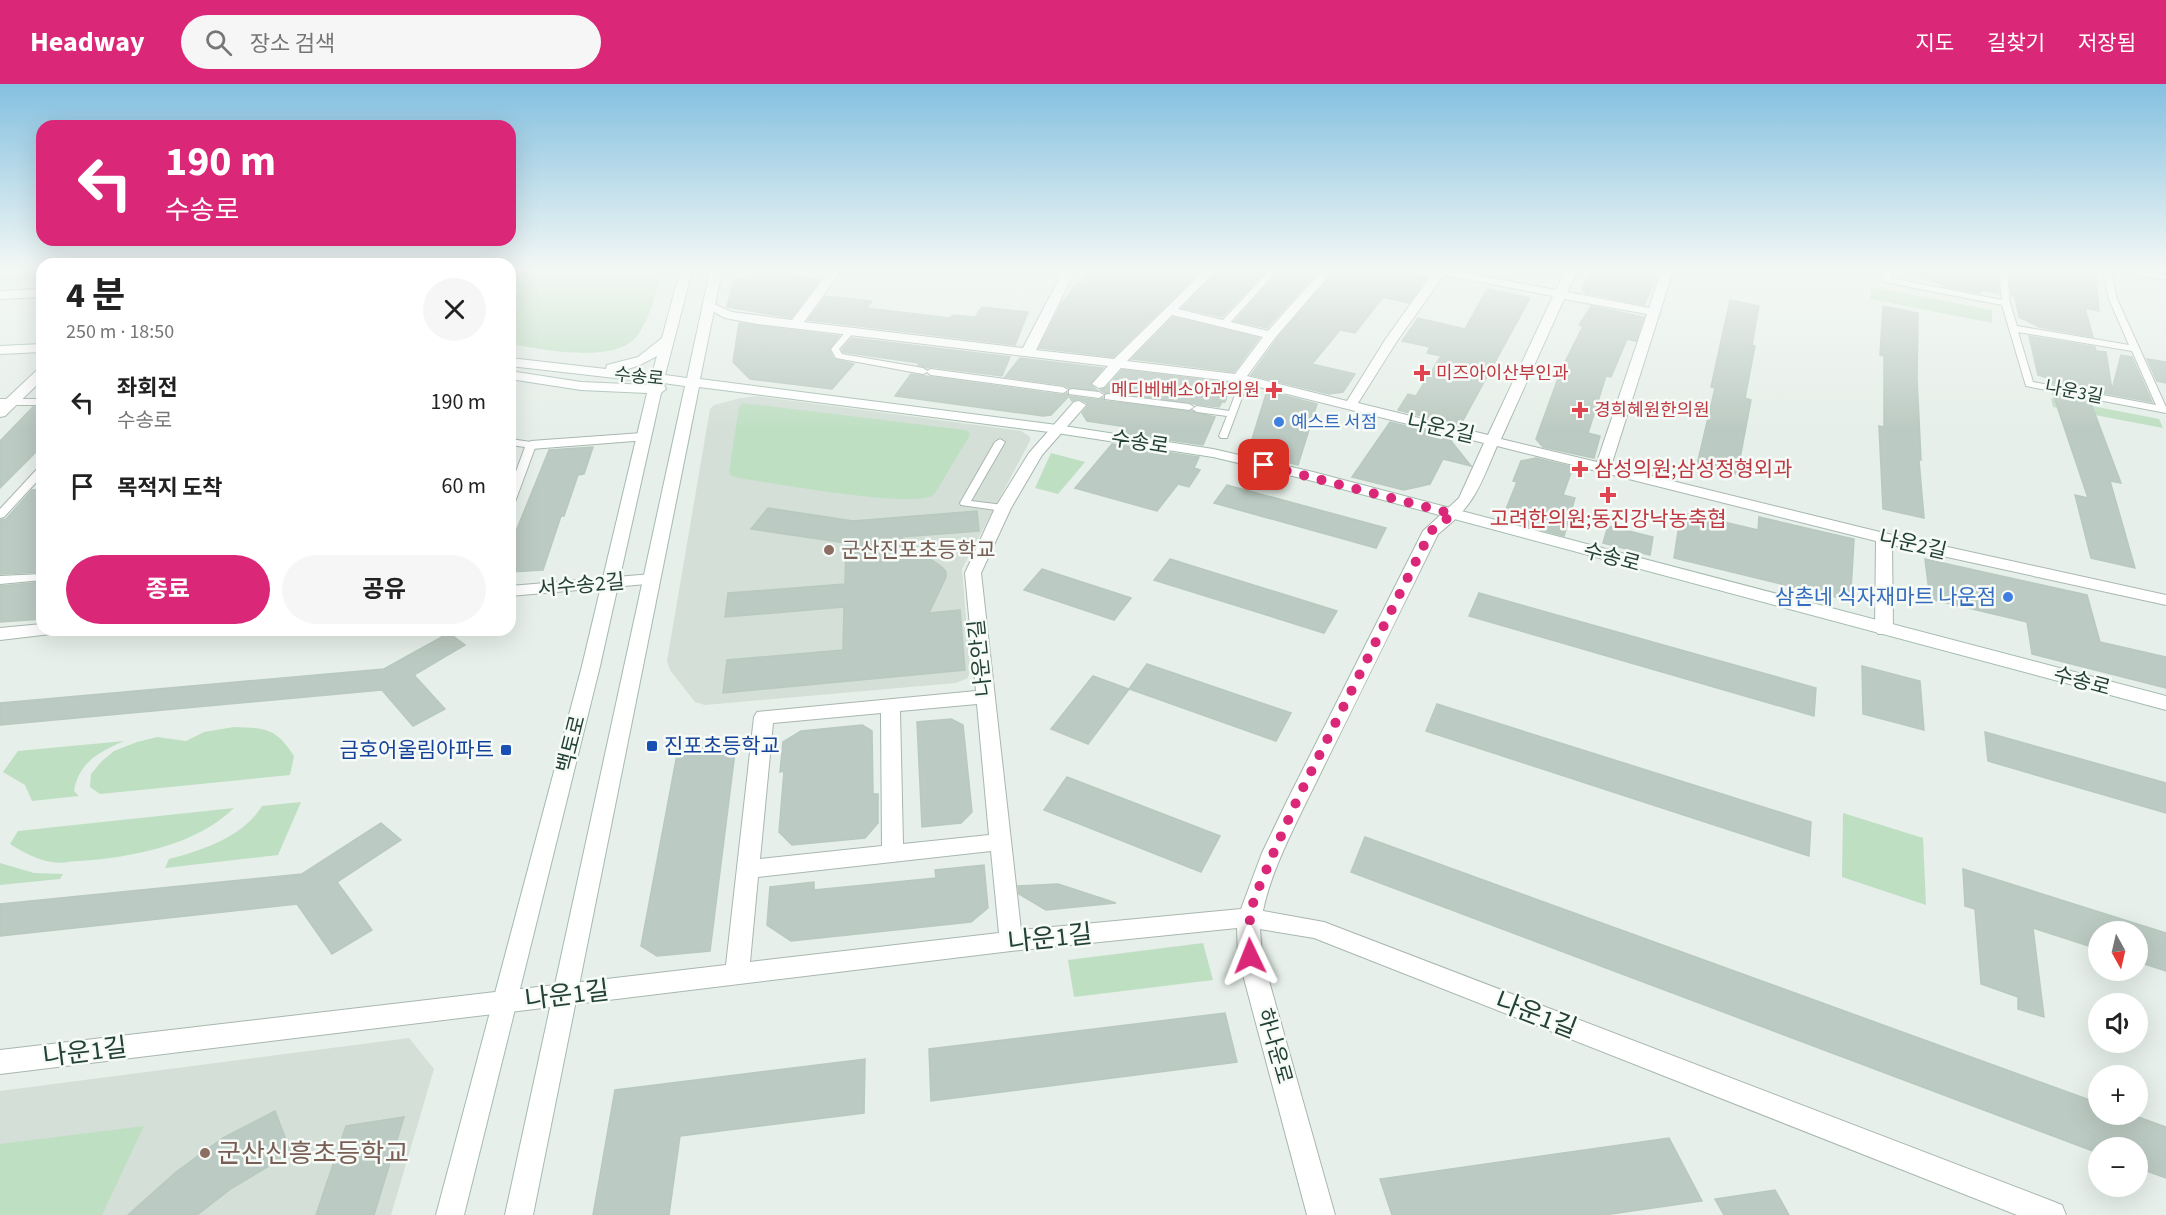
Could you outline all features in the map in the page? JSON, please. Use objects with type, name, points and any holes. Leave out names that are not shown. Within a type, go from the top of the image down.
[{"type":"street","name":"백토로","points":[[450,1215],[591,666],[642,437],[673,324]]},
{"type":"street","name":"백토로","points":[[519,1215],[705,324]]},
{"type":"street","name":"나운2길","points":[[795,324],[1242,378],[1884,538],[2166,600]]},
{"type":"street","points":[[1029,352],[1043,324]]},
{"type":"street","name":"나운안길","points":[[1011,941],[973,573],[1003,508],[1036,453],[1087,394],[1157,324]]},
{"type":"street","points":[[1224,324],[1271,335]]},
{"type":"street","points":[[1242,378],[1281,324]]},
{"type":"street","points":[[1350,406],[1403,324]]},
{"type":"street","name":"하나운로","points":[[1321,1215],[1250,956],[1247,935],[1254,899],[1298,798],[1431,531],[1453,514],[1466,499],[1546,324]]},
{"type":"street","points":[[1603,468],[1649,324]]},
{"type":"street","points":[[561,368],[594,369],[636,364],[653,354],[669,338]]},
{"type":"street","points":[[0,341],[36,339]]},
{"type":"street","points":[[0,350],[36,348]]},
{"type":"street","name":"수송로","points":[[516,363],[657,384]]},
{"type":"street","name":"수송로","points":[[516,376],[581,386],[657,384],[768,392],[1058,429],[1213,453],[1308,475],[1884,630],[2166,703]]},
{"type":"street","points":[[0,413],[6,402],[36,378]]},
{"type":"street","points":[[531,444],[642,437]]},
{"type":"street","points":[[1884,538],[1884,630]]},
{"type":"street","name":"서수송2길","points":[[516,591],[652,579]]},
{"type":"street","points":[[0,634],[36,631]]},
{"type":"street","points":[[737,974],[764,717],[984,697]]},
{"type":"street","points":[[890,705],[893,854]]},
{"type":"street","points":[[748,869],[1000,843]]},
{"type":"street","name":"나운1길","points":[[0,1062],[1011,941],[1250,918],[1316,929],[2052,1215]]},
{"type":"lane","name":"나운3길","points":[[2011,324],[2029,384],[2164,409]]},
{"type":"lane","name":"나운3길","points":[[2124,324],[2164,409]]},
{"type":"lane","points":[[2012,328],[2136,349]]},
{"type":"lane","points":[[851,331],[836,349],[839,356],[927,372],[1233,414]]},
{"type":"lane","points":[[1224,436],[1233,414],[1242,378]]},
{"type":"lane","points":[[6,402],[36,402]]},
{"type":"lane","points":[[1000,442],[965,503],[1003,508]]},
{"type":"lane","points":[[516,443],[531,444],[516,485]]},
{"type":"lane","points":[[0,515],[36,476]]},
{"type":"lane","points":[[0,580],[36,577]]},
{"type":"shaded area","name":"군산진포초등학교","points":[[757,396],[1021,431],[1030,437],[1030,441],[962,569],[970,669],[968,678],[956,683],[705,705],[695,702],[670,670],[667,661],[710,409],[714,405]]},
{"type":"shaded area","name":"군산신흥초등학교","points":[[409,1038],[434,1069],[391,1215],[0,1215],[0,1091]]},
{"type":"green space","points":[[516,324],[644,324],[637,336],[626,345],[612,350],[576,353],[516,345]]},
{"type":"green space","points":[[2051,398],[2159,419],[2163,428],[2053,407]]},
{"type":"green space","points":[[743,403],[965,430],[970,435],[934,495],[899,499],[809,489],[731,476],[729,472],[739,407]]},
{"type":"green space","points":[[1051,453],[1085,462],[1058,494],[1035,488]]},
{"type":"green space","points":[[234,727],[262,729],[282,740],[294,756],[290,775],[100,794],[90,787],[91,774],[114,751],[157,737],[186,741],[204,732]]},
{"type":"green space","points":[[124,741],[106,749],[85,765],[80,772],[74,791],[79,796],[32,801],[25,785],[3,772],[18,751]]},
{"type":"green space","points":[[301,802],[278,855],[165,868],[169,859],[221,841],[233,834],[254,817],[262,806]]},
{"type":"green space","points":[[234,808],[201,832],[162,847],[121,856],[55,863],[36,858],[10,844],[18,831]]},
{"type":"green space","points":[[1843,813],[1923,838],[1926,905],[1842,877]]},
{"type":"green space","points":[[0,863],[34,873],[63,874],[60,879],[0,885]]},
{"type":"green space","points":[[1203,943],[1213,980],[1074,997],[1068,960]]},
{"type":"green space","points":[[144,1126],[102,1215],[0,1215],[0,1144]]},
{"type":"building","points":[[739,324],[745,324],[839,336],[829,349],[834,359],[854,364],[832,389],[750,379],[733,362]]},
{"type":"building","points":[[839,324],[1023,324],[1015,345]]},
{"type":"building","points":[[1051,324],[1147,324],[1113,357],[1039,348]]},
{"type":"building","points":[[1166,324],[1201,324],[1259,338],[1234,372],[1132,359]]},
{"type":"building","points":[[1248,324],[1271,324],[1267,328]]},
{"type":"building","points":[[1290,324],[1362,324],[1355,333],[1340,330],[1312,364],[1355,374],[1343,392],[1329,394],[1251,375]]},
{"type":"building","points":[[1414,324],[1443,324],[1465,329],[1468,324],[1516,324],[1460,426],[1398,410],[1408,394],[1416,396],[1441,356],[1427,353],[1430,347],[1402,341]]},
{"type":"building","points":[[1642,324],[1636,341],[1627,339],[1611,377],[1606,376],[1588,433],[1600,436],[1594,458],[1543,447],[1536,439],[1561,370],[1583,326],[1579,325]]},
{"type":"building","points":[[1725,324],[1756,324],[1752,345],[1755,346],[1745,398],[1751,400],[1737,474],[1697,465],[1715,388],[1711,387]]},
{"type":"building","points":[[1882,324],[1918,324],[1917,378],[1921,460],[1919,460],[1924,518],[1883,509],[1879,426],[1884,427],[1884,356],[1880,355]]},
{"type":"building","points":[[2033,324],[2089,324],[2093,337]]},
{"type":"building","points":[[2029,336],[2095,347],[2096,351],[2106,352],[2112,390],[2121,355],[2132,357],[2152,402],[2050,383],[2048,378],[2038,375]]},
{"type":"building","points":[[852,338],[1010,357],[1002,376],[927,368],[918,365],[919,363],[843,352],[842,349]]},
{"type":"building","points":[[1020,358],[1103,368],[1090,384],[1097,390],[1069,388],[1063,385],[1005,377]]},
{"type":"building","points":[[2147,359],[2166,362],[2166,383],[2157,381]]},
{"type":"building","points":[[1122,370],[1232,383],[1225,402],[1222,402],[1219,407],[1105,393],[1100,390],[1106,388]]},
{"type":"building","points":[[911,374],[1063,395],[1067,393],[1069,396],[1051,415],[1043,416],[895,396]]},
{"type":"building","points":[[1267,391],[1317,404],[1298,465],[1248,452]]},
{"type":"building","points":[[2053,394],[2090,401],[2121,483],[2110,481],[2135,568],[2091,558],[2075,495],[2088,498]]},
{"type":"building","points":[[1069,396],[1099,400],[1103,398],[1105,401],[1191,411],[1215,417],[1203,445],[1121,433],[1127,427],[1087,421],[1082,413],[1088,406],[1087,403],[1079,399],[1072,401]]},
{"type":"building","points":[[33,407],[36,407],[36,452],[0,488],[0,441]]},
{"type":"building","points":[[1390,422],[1453,438],[1451,441],[1471,466],[1443,459],[1430,484],[1404,490],[1352,477]]},
{"type":"building","points":[[1112,444],[1199,457],[1194,468],[1200,470],[1189,487],[1178,484],[1157,511],[1075,488]]},
{"type":"building","points":[[593,447],[584,474],[578,475],[564,516],[561,516],[543,570],[516,572],[516,531],[549,450]]},
{"type":"building","points":[[1536,458],[1573,467],[1563,495],[1575,498],[1564,536],[1516,523],[1506,509],[1517,482],[1513,481],[1521,461]]},
{"type":"building","points":[[1227,485],[1386,528],[1376,548],[1214,503]]},
{"type":"building","points":[[32,490],[36,490],[36,572],[0,574],[0,520],[6,519]]},
{"type":"building","points":[[768,508],[853,521],[977,511],[979,531],[900,537],[946,572],[946,577],[929,613],[960,610],[965,670],[723,693],[727,660],[843,650],[844,607],[725,617],[728,593],[845,584],[846,543],[751,529]]},
{"type":"building","points":[[1681,512],[1758,530],[1759,517],[1854,539],[1851,590],[1844,596],[1835,597],[1674,558]]},
{"type":"building","points":[[1608,526],[1653,537],[1650,555],[1603,543]]},
{"type":"building","points":[[1170,559],[1337,611],[1324,633],[1154,580]]},
{"type":"building","points":[[1925,559],[2087,595],[2100,642],[2166,657],[2166,688],[2032,654],[2027,622],[1930,599]]},
{"type":"building","points":[[1042,569],[1131,598],[1114,620],[1024,590]]},
{"type":"building","points":[[36,583],[36,619],[0,622],[0,586]]},
{"type":"building","points":[[1479,593],[1816,688],[1814,716],[1469,616]]},
{"type":"building","points":[[444,636],[453,636],[465,645],[414,675],[445,709],[413,726],[382,690],[0,725],[0,703],[384,669]]},
{"type":"building","points":[[1147,664],[1291,713],[1276,741],[1129,689]]},
{"type":"building","points":[[1862,666],[1920,681],[1924,730],[1863,714]]},
{"type":"building","points":[[1093,676],[1129,689],[1088,744],[1051,729]]},
{"type":"building","points":[[1437,704],[1811,822],[1809,856],[1426,731]]},
{"type":"building","points":[[951,719],[963,725],[972,812],[961,823],[922,827],[917,722]]},
{"type":"building","points":[[862,725],[872,731],[873,794],[878,794],[878,823],[865,838],[792,845],[779,832],[784,771],[780,772],[783,742],[801,731]]},
{"type":"building","points":[[1985,732],[2166,783],[2166,813],[1988,761]]},
{"type":"building","points":[[736,744],[710,951],[657,956],[641,946],[678,749]]},
{"type":"building","points":[[1067,777],[1220,836],[1201,872],[1044,810]]},
{"type":"building","points":[[381,823],[401,840],[337,882],[372,930],[332,954],[297,904],[0,936],[0,904],[302,874]]},
{"type":"building","points":[[1365,837],[2088,1099],[2088,1125],[2148,1125],[2148,1120],[2166,1127],[2166,1178],[2148,1172],[2148,1137],[2088,1137],[2088,1149],[1351,872]]},
{"type":"building","points":[[984,865],[988,908],[971,922],[791,941],[767,925],[770,887],[814,882],[814,890],[936,878],[935,870]]},
{"type":"building","points":[[1963,869],[2128,921],[2088,921],[2088,946],[2033,928],[2044,1017],[2018,1009],[2018,997],[1981,984],[1975,909],[1965,906]]},
{"type":"building","points":[[1058,884],[1116,903],[1046,910],[1019,894],[1018,886]]},
{"type":"building","points":[[2148,927],[2166,933],[2166,971],[2148,965]]},
{"type":"building","points":[[1225,1013],[1237,1062],[931,1101],[929,1049]]},
{"type":"building","points":[[865,1059],[864,1113],[680,1136],[669,1215],[593,1215],[615,1090]]},
{"type":"building","points":[[275,1111],[291,1153],[232,1188],[197,1215],[128,1215],[176,1172],[223,1138]]},
{"type":"building","points":[[404,1117],[374,1215],[316,1215],[346,1126]]},
{"type":"building","points":[[1669,1138],[1702,1201],[1604,1215],[1392,1215],[1380,1179]]},
{"type":"building","points":[[1775,1190],[1789,1215],[1724,1215],[1715,1199]]},
{"type":"place","name":"미즈아이산부인과","points":[[1422,373]]},
{"type":"place","name":"메디베베소아과의원","points":[[1274,390]]},
{"type":"place","name":"경희혜원한의원","points":[[1580,410]]},
{"type":"place","name":"예스트 서점","points":[[1279,422]]},
{"type":"place","name":"삼성의원;삼성정형외과","points":[[1580,469]]},
{"type":"place","name":"고려한의원;동진강낙농축협","points":[[1608,495]]},
{"type":"place","name":"군산진포초등학교","points":[[829,550]]},
{"type":"place","name":"삼촌네 식자재마트 나운점","points":[[2008,597]]},
{"type":"place","name":"진포초등학교","points":[[652,746]]},
{"type":"place","name":"금호어울림아파트","points":[[506,750]]},
{"type":"place","name":"군산신흥초등학교","points":[[205,1153]]},
{"type":"route","points":[[1250,956],[1247,935],[1254,899],[1298,798],[1431,531],[1453,514],[1264,465]]}]
